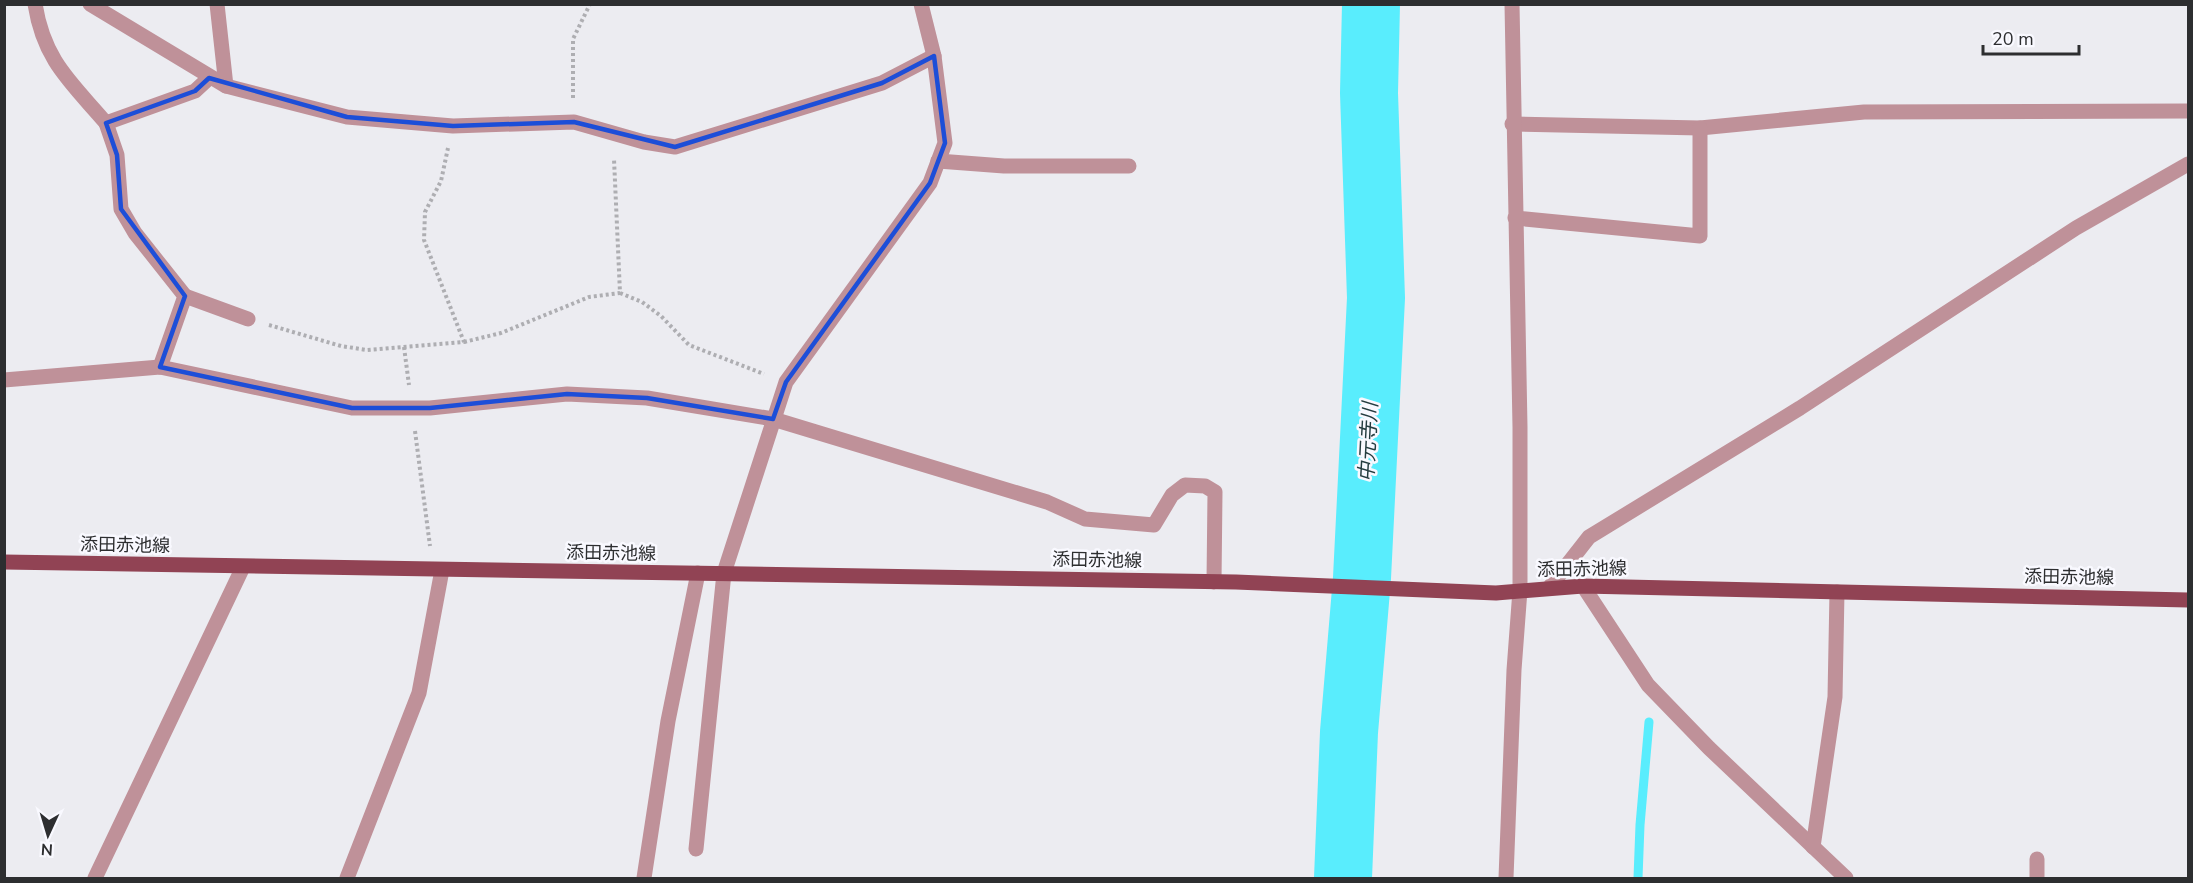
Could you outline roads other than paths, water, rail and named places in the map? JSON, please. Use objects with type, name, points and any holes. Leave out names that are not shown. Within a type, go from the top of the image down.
[{"type":"main road","name":"添田赤池線","points":[[4,562],[1236,582],[1496,593],[1583,586],[2188,600]]},
{"type":"street","points":[[35,4],[39,26],[53,61],[106,123],[117,155],[121,209],[135,233],[185,296],[248,319]]},
{"type":"street","points":[[90,4],[209,78],[226,86],[347,117],[453,126],[574,122],[675,147],[882,83],[934,56]]},
{"type":"street","points":[[217,4],[226,86]]},
{"type":"street","points":[[696,849],[724,573],[773,418],[784,388],[930,183],[945,143],[934,56],[921,4]]},
{"type":"street","points":[[1506,879],[1514,670],[1520,590],[1520,427],[1512,124],[1512,4]]},
{"type":"street","points":[[106,123],[195,91],[209,78]]},
{"type":"street","points":[[1512,124],[1700,128],[1864,112],[2188,111]]},
{"type":"street","points":[[1515,218],[1700,236],[1700,128]]},
{"type":"street","points":[[938,161],[1004,166],[1129,166]]},
{"type":"street","points":[[1549,588],[1589,537],[1800,408],[2076,228],[2188,164]]},
{"type":"street","points":[[160,367],[185,296]]},
{"type":"street","points":[[4,380],[160,367],[352,408],[412,408],[567,394],[647,398],[773,418],[1047,501],[1085,519],[1154,525],[1172,495],[1185,485],[1205,486],[1215,492],[1214,582]]},
{"type":"street","points":[[95,879],[243,567]]},
{"type":"street","points":[[347,879],[419,693],[438,570]]},
{"type":"street","points":[[644,879],[668,721],[698,573]]},
{"type":"street","points":[[1583,586],[1648,685],[1709,748],[1846,879]]},
{"type":"street","points":[[1813,847],[1835,697],[1837,592]]},
{"type":"street","points":[[2037,859],[2037,879]]},
{"type":"waterway","name":"中元寺川","points":[[1343,878],[1349,732],[1362,578],[1376,298],[1369,93],[1371,4]]},
{"type":"waterway","points":[[1638,878],[1649,722]]}]
